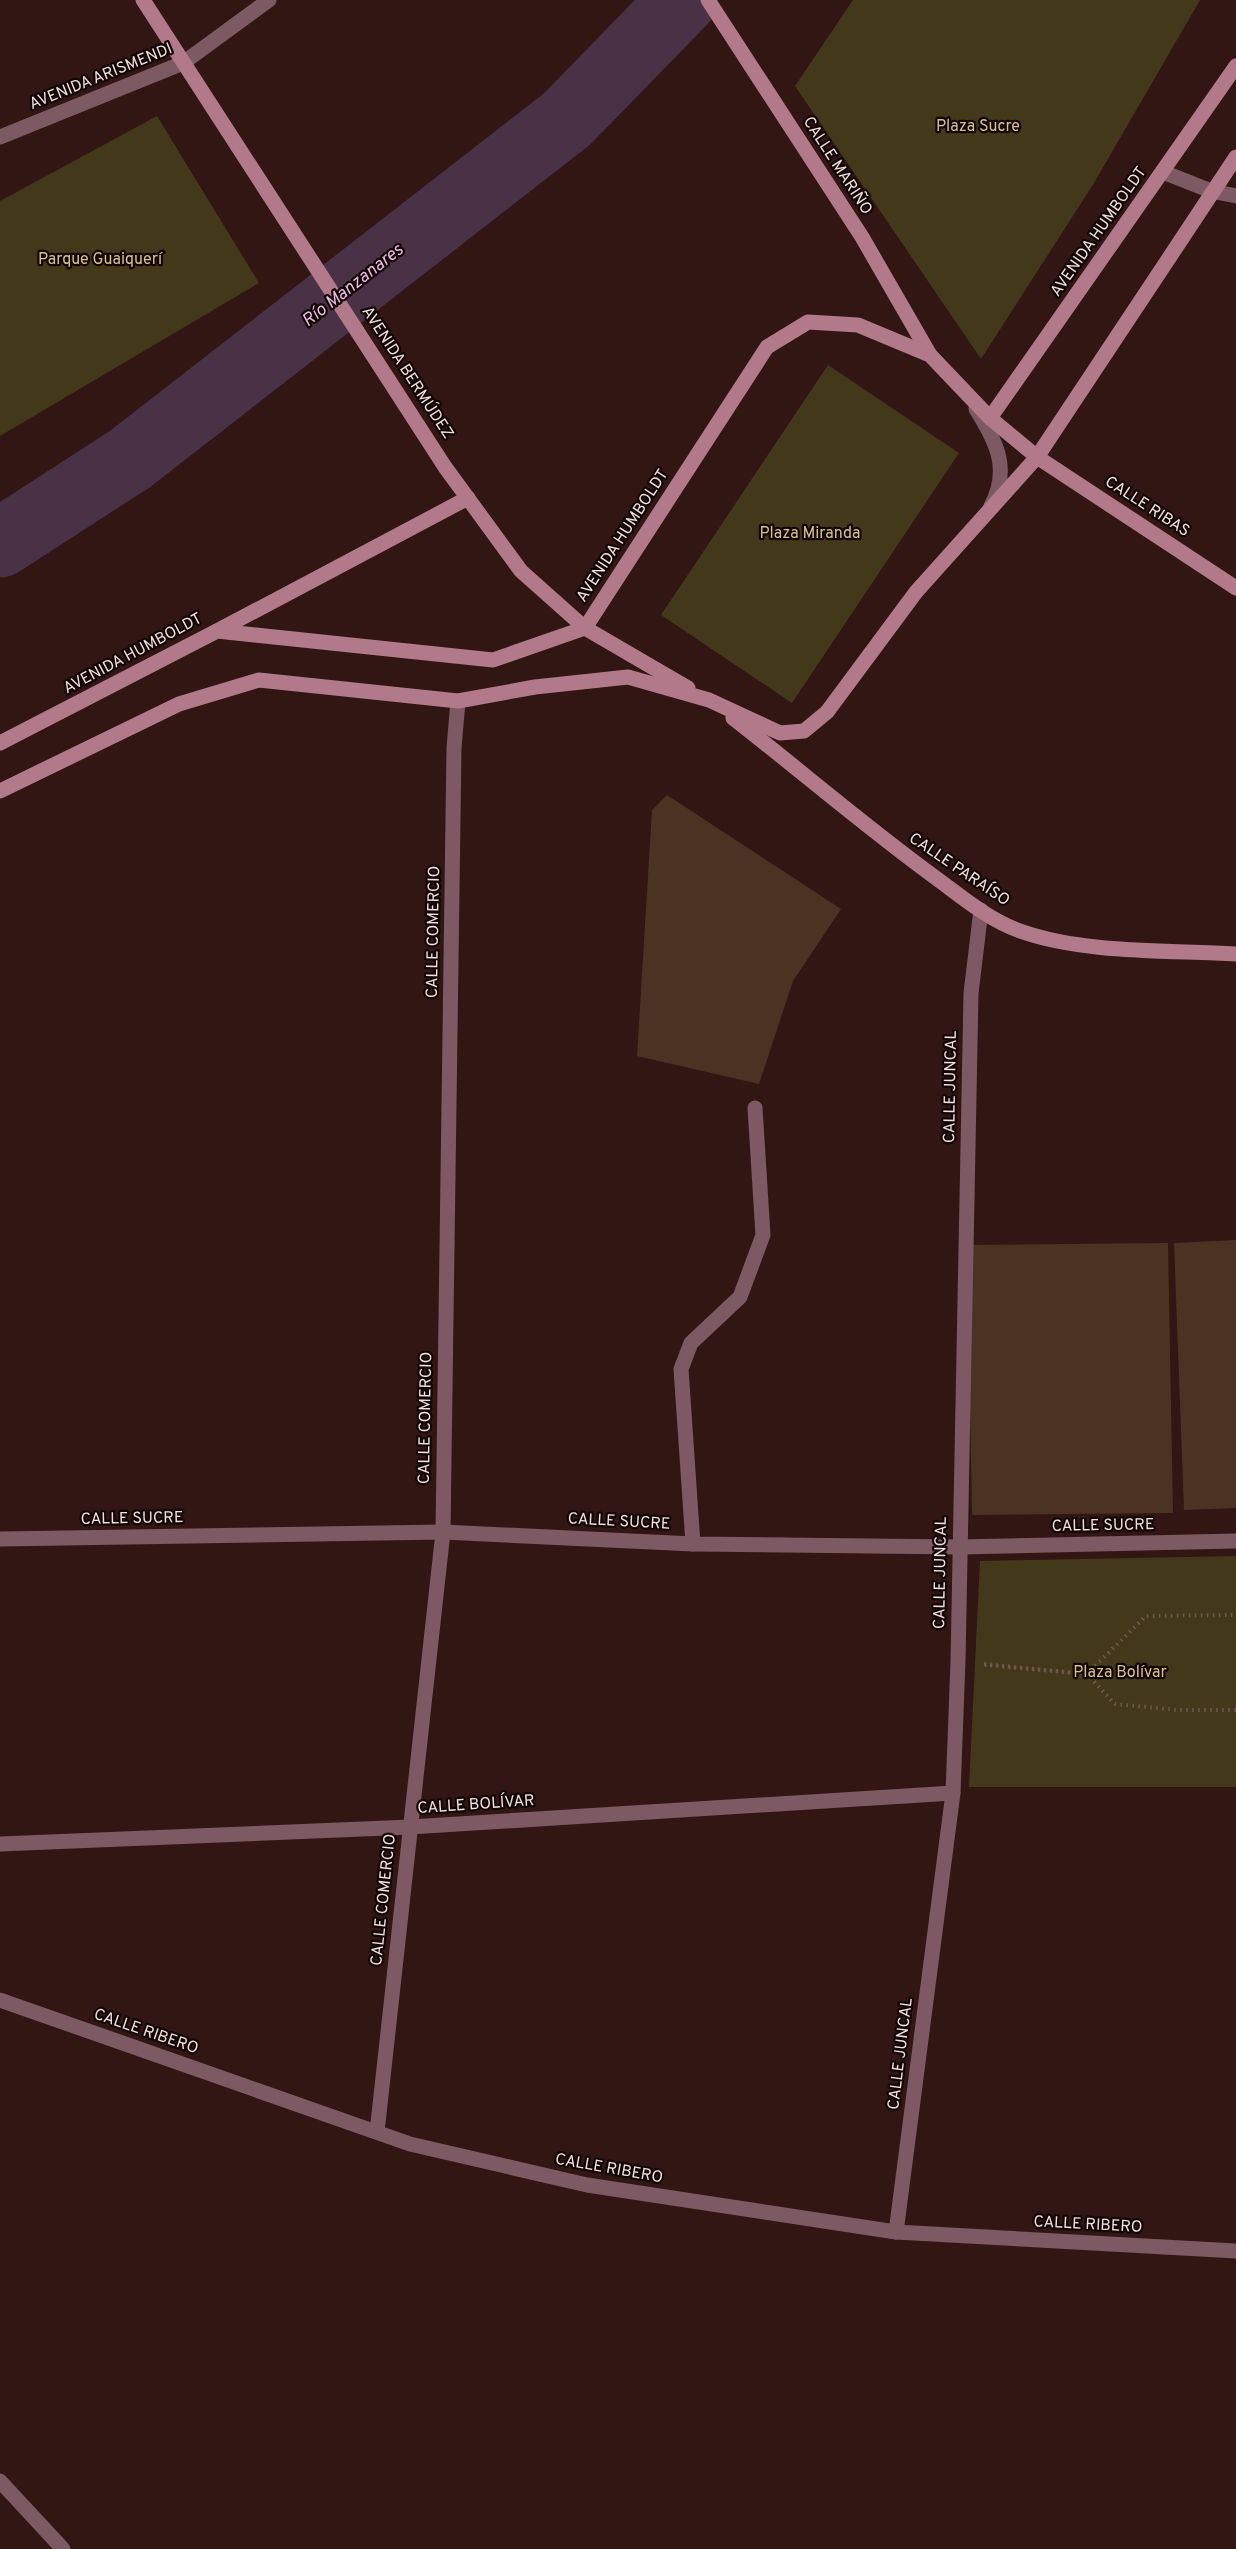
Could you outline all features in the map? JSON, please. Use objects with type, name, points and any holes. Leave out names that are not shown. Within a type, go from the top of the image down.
[{"type":"main road","name":"AVENIDA BERMÚDEZ","points":[[143,0],[249,160],[445,467],[521,571],[585,628],[709,700]]},
{"type":"main road","name":"CALLE MARIÑO","points":[[708,0],[862,237],[930,355]]},
{"type":"main road","name":"AVENIDA HUMBOLDT","points":[[990,418],[1236,66]]},
{"type":"main road","points":[[0,791],[178,704],[259,680],[458,701],[535,687],[628,677],[709,700],[780,733],[804,731],[827,712],[916,592],[1037,457],[1211,191],[1236,157]]},
{"type":"main road","name":"AVENIDA HUMBOLDT","points":[[0,742],[216,631],[493,660],[585,628],[768,347],[808,322],[858,326],[930,355],[990,418],[1037,457]]},
{"type":"main road","name":"CALLE RIBAS","points":[[1037,457],[1236,588]]},
{"type":"main road","points":[[216,631],[468,498]]},
{"type":"main road","name":"CALLE PARAÍSO","points":[[709,700],[821,786],[885,841],[981,910],[1019,930],[1057,942],[1236,954]]},
{"type":"street","name":"AVENIDA ARISMENDI","points":[[0,137],[183,63],[269,0]]},
{"type":"street","points":[[1163,172],[1211,191],[1236,196]]},
{"type":"street","points":[[968,395],[998,449],[1000,489],[989,511]]},
{"type":"street","name":"CALLE COMERCIO","points":[[377,2132],[442,1532],[454,748],[458,701]]},
{"type":"street","name":"CALLE JUNCAL","points":[[896,2232],[953,1793],[958,1661],[971,993],[981,910]]},
{"type":"street","points":[[693,1544],[681,1369],[691,1343],[740,1297],[763,1235],[755,1108]]},
{"type":"street","name":"CALLE SUCRE","points":[[0,1539],[442,1532],[693,1544],[959,1547],[1236,1541]]},
{"type":"street","name":"CALLE BOLÍVAR","points":[[0,1844],[410,1827],[953,1793]]},
{"type":"street","name":"CALLE RIBERO","points":[[0,2000],[410,2144],[587,2186],[896,2232],[1236,2251]]},
{"type":"street","points":[[0,2481],[63,2549]]},
{"type":"path","points":[[1087,1674],[1146,1616],[1236,1615]]},
{"type":"path","points":[[958,1661],[1087,1674],[1115,1704],[1179,1710],[1236,1710]]},
{"type":"green space","name":"Plaza Sucre","points":[[853,0],[1200,0],[1094,183],[981,359],[795,86]]},
{"type":"green space","name":"Parque Guaiquerí","points":[[157,116],[259,283],[0,436],[0,201]]},
{"type":"green space","name":"Plaza Miranda","points":[[828,365],[959,453],[792,703],[661,615]]},
{"type":"green space","name":"Plaza Bolívar","points":[[1236,1556],[1236,1787],[969,1787],[980,1561]]},
{"type":"building","points":[[667,795],[841,909],[793,981],[759,1084],[637,1056],[652,810]]},
{"type":"building","points":[[1236,1240],[1236,1508],[1184,1510],[1174,1243]]},
{"type":"building","points":[[1168,1243],[1173,1513],[972,1515],[967,1245]]},
{"type":"waterway","name":"Río Manzanares","points":[[0,543],[130,459],[567,119],[683,0]]}]
